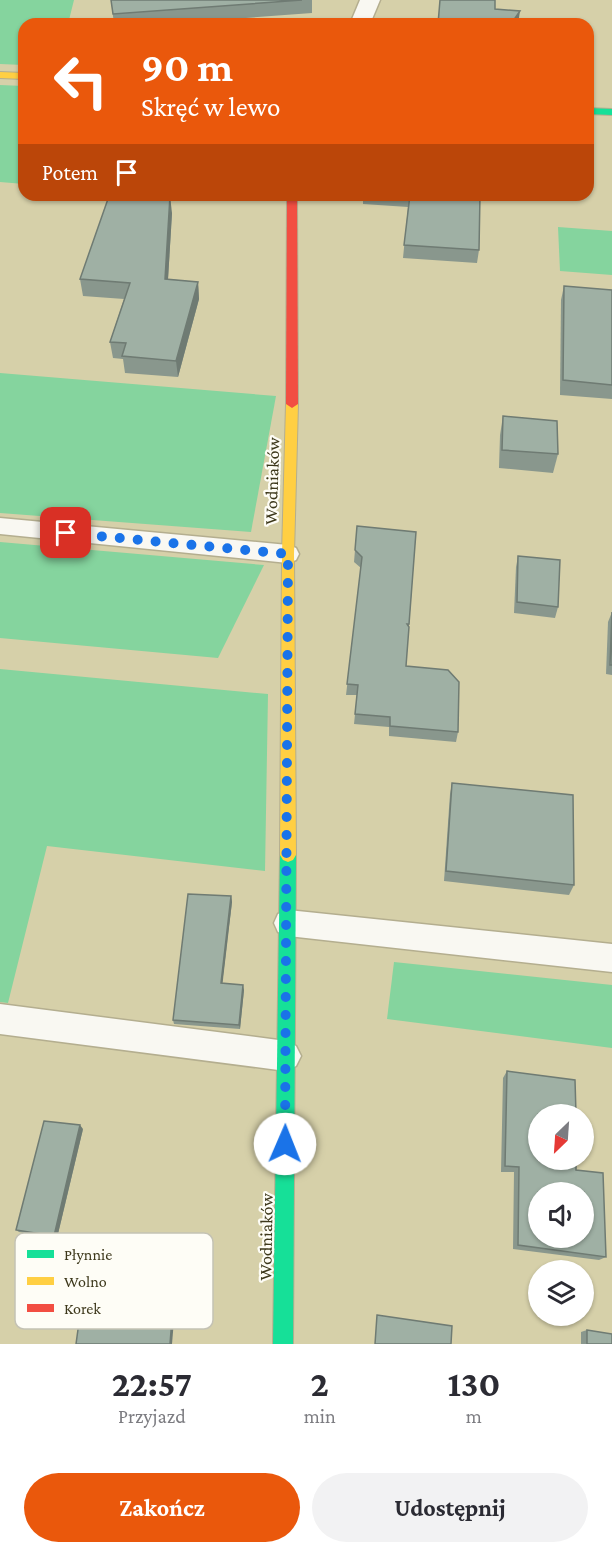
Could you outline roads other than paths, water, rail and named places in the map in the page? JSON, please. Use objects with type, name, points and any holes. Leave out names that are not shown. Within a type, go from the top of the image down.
[{"type":"street","points":[[362,18],[370,0]]},
{"type":"street","points":[[0,75],[18,76]]},
{"type":"street","points":[[594,111],[612,112]]},
{"type":"street","name":"Wodniaków","points":[[283,1344],[288,923],[288,554],[293,378],[292,201]]},
{"type":"lane","points":[[0,526],[288,554]]},
{"type":"lane","points":[[288,923],[612,958]]},
{"type":"lane","points":[[0,1019],[286,1056]]}]
